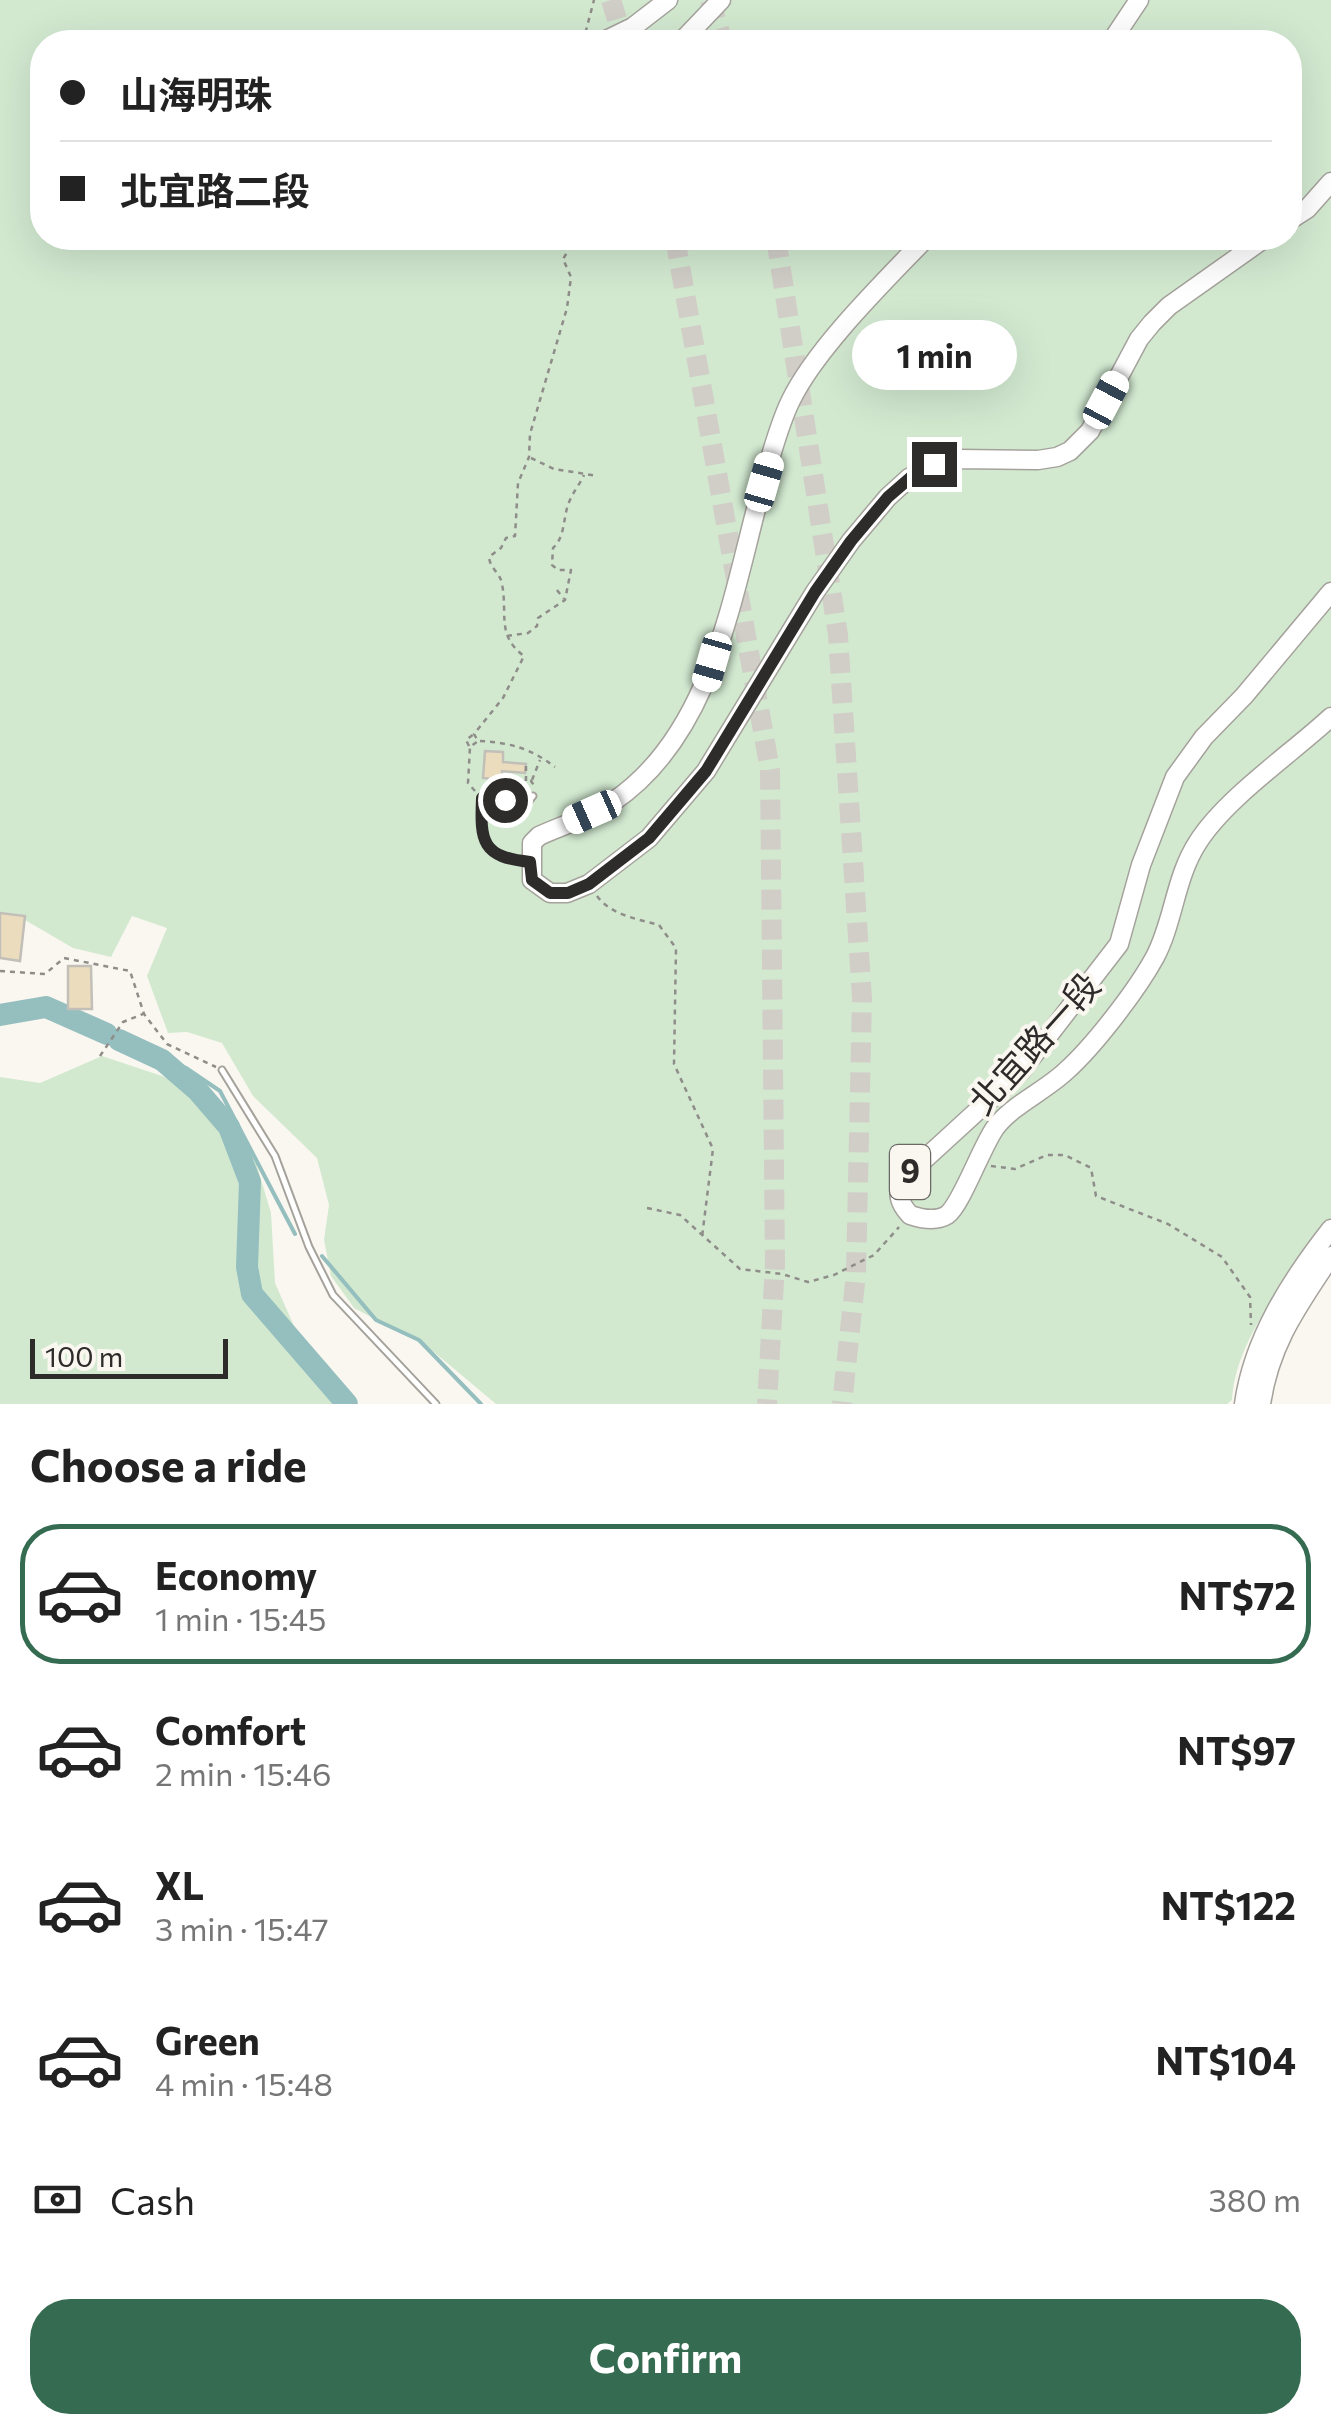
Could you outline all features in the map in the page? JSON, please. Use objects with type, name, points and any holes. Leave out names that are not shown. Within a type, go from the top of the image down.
[{"type":"main road","points":[[627,30],[668,0]]},
{"type":"main road","points":[[692,30],[721,0]]},
{"type":"main road","points":[[1119,30],[1138,0]]},
{"type":"main road","points":[[1302,212],[1331,182]]},
{"type":"main road","points":[[915,250],[860,310],[791,399],[772,451],[705,688],[675,739],[647,775],[611,804],[539,836],[532,843],[532,880],[550,893],[568,893],[589,884],[649,838],[706,771],[815,592],[888,497],[934,464],[958,458],[1038,460],[1070,451],[1090,431],[1139,339],[1152,323],[1169,306],[1248,250]]},
{"type":"main road","name":"北宜路一段","points":[[1331,592],[1188,758],[1163,802],[1119,944],[1020,1071],[904,1178],[900,1198],[910,1215],[934,1219],[946,1215],[958,1201],[973,1164],[998,1123],[1050,1085],[1093,1046],[1155,956],[1183,871],[1198,842],[1234,803],[1331,717]]},
{"type":"main road","points":[[1244,1404],[1266,1330],[1331,1230]]},
{"type":"main road","points":[[1261,1404],[1267,1371],[1284,1325],[1331,1256]]},
{"type":"lane","points":[[530,862],[506,859],[490,848],[481,834],[482,798],[529,801],[536,795]]},
{"type":"lane","points":[[222,1070],[274,1156],[309,1247],[333,1295],[436,1404]]},
{"type":"path","points":[[586,30],[594,0]]},
{"type":"path","points":[[482,798],[468,783],[470,748],[466,740],[503,698],[524,660],[506,636],[502,578],[490,566],[489,556],[501,548],[506,538],[515,536],[518,484],[529,458],[530,434],[567,308],[571,276],[564,259],[569,250]]},
{"type":"path","points":[[529,458],[554,468],[598,476]]},
{"type":"path","points":[[506,636],[528,632],[536,626],[538,618],[565,600],[572,570],[558,570],[552,564],[553,548],[559,542],[569,500],[584,474]]},
{"type":"path","points":[[557,590],[565,600]]},
{"type":"path","points":[[474,734],[478,741]]},
{"type":"path","points":[[470,748],[478,741],[517,745],[554,767]]},
{"type":"path","points":[[501,752],[502,742]]},
{"type":"path","points":[[529,782],[541,757]]},
{"type":"path","points":[[526,766],[536,795]]},
{"type":"path","points":[[510,781],[529,782]]},
{"type":"path","points":[[589,884],[602,903],[626,916],[660,924],[676,948],[674,1064],[713,1149],[702,1238]]},
{"type":"path","points":[[0,971],[45,974],[64,958],[130,971],[144,1014],[167,1044],[222,1070]]},
{"type":"path","points":[[100,1056],[123,1022],[144,1014]]},
{"type":"path","points":[[973,1164],[1015,1169],[1047,1155],[1066,1155],[1091,1168],[1096,1196],[1168,1224],[1222,1257],[1250,1297],[1251,1335]]},
{"type":"path","points":[[647,1208],[680,1215],[740,1269],[808,1282],[834,1275],[874,1255],[910,1215]]},
{"type":"green space","points":[[0,0],[1331,0],[1331,1220],[1255,1328],[1236,1375],[1232,1400],[1227,1404],[496,1404],[428,1347],[354,1308],[331,1276],[324,1240],[329,1205],[317,1158],[253,1096],[222,1043],[187,1032],[168,1033],[147,976],[167,928],[132,916],[111,957],[73,948],[13,913],[0,920]]},
{"type":"green space","points":[[102,1056],[162,1076],[228,1108],[252,1149],[271,1213],[275,1283],[298,1335],[352,1404],[0,1404],[0,1077],[40,1083]]},
{"type":"building","points":[[485,751],[503,752],[503,762],[526,764],[525,773],[502,771],[501,780],[483,778]]},
{"type":"building","points":[[0,913],[25,916],[20,961],[0,958]]},
{"type":"building","points":[[68,966],[91,966],[92,1009],[68,1009]]},
{"type":"waterway","points":[[0,1015],[46,1007],[107,1034]]},
{"type":"waterway","points":[[119,1040],[162,1060],[198,1091],[229,1127],[250,1182],[247,1267],[252,1294],[347,1404]]},
{"type":"waterway","points":[[162,1060],[186,1068],[220,1091],[295,1234]]},
{"type":"waterway","points":[[322,1256],[376,1320],[419,1340],[481,1404]]},
{"type":"tunnel","points":[[611,0],[620,30]]},
{"type":"tunnel","points":[[710,0],[719,30]]},
{"type":"tunnel","points":[[677,250],[770,770],[775,1264],[767,1404]]},
{"type":"tunnel","points":[[778,250],[838,635],[862,998],[856,1274],[842,1404]]},
{"type":"route","points":[[505,800],[482,798],[481,834],[490,848],[506,859],[530,862],[532,880],[550,893],[568,893],[589,884],[649,838],[706,771],[815,592],[851,541],[888,497],[934,464]]}]
